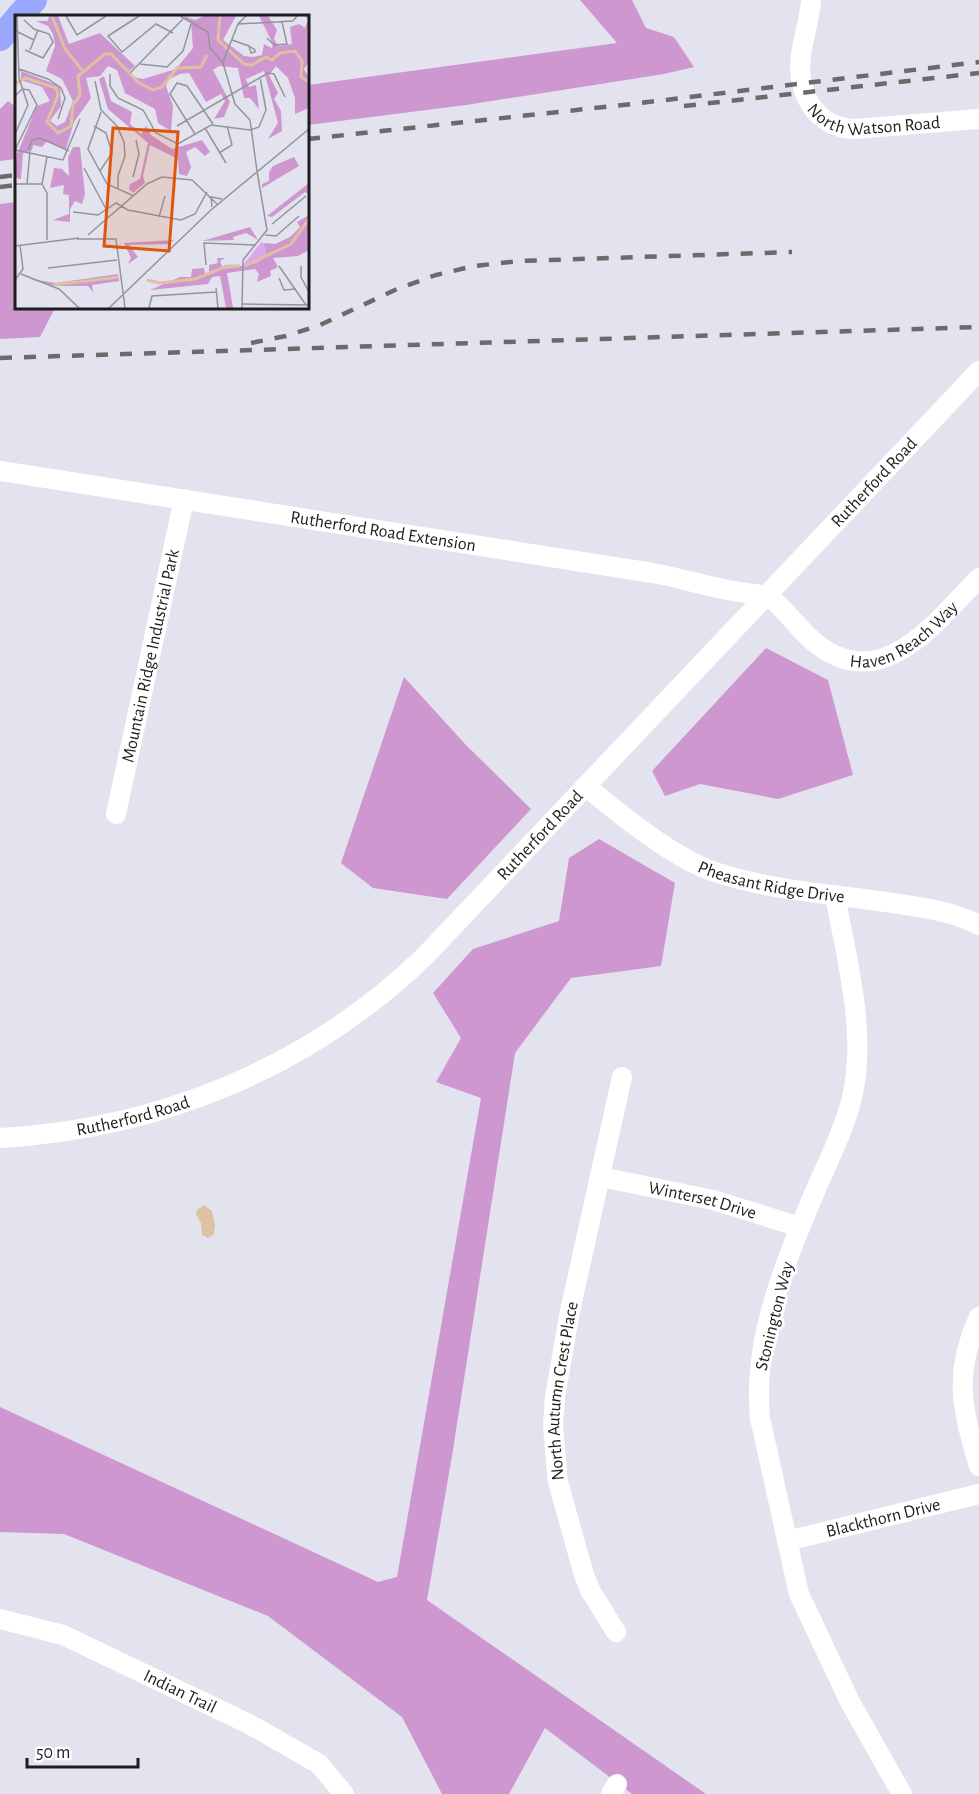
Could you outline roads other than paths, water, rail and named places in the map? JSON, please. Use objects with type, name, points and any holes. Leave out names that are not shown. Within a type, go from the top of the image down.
[{"type":"main road","points":[[21,15],[34,0]]},
{"type":"main road","points":[[0,38],[15,21]]},
{"type":"street","name":"North Watson Road","points":[[811,0],[801,56],[801,81],[808,103],[822,120],[843,129],[854,129],[979,119]]},
{"type":"street","name":"Rutherford Road","points":[[0,1138],[67,1132],[132,1120],[191,1102],[250,1078],[305,1049],[358,1013],[403,977],[979,371]]},
{"type":"street","name":"Rutherford Road Extension","points":[[0,471],[653,573],[721,590],[767,596]]},
{"type":"street","name":"Mountain Ridge Industrial Park","points":[[116,814],[184,499]]},
{"type":"street","name":"Haven Reach Way","points":[[767,596],[818,645],[838,658],[858,662],[874,661],[892,656],[909,647],[979,578]]},
{"type":"street","name":"Pheasant Ridge Drive","points":[[586,786],[647,832],[708,870],[754,882],[945,912],[979,925]]},
{"type":"street","name":"Stonington Way","points":[[835,895],[855,1009],[856,1071],[843,1127],[800,1227],[778,1287],[759,1375],[760,1418],[800,1594],[856,1712],[902,1794]]},
{"type":"street","name":"North Autumn Crest Place","points":[[616,1632],[590,1590],[584,1575],[558,1482],[553,1426],[555,1397],[570,1311],[622,1077]]},
{"type":"street","name":"Winterset Drive","points":[[601,1177],[713,1200],[800,1227]]},
{"type":"street","points":[[979,1317],[968,1346],[962,1390],[964,1414],[979,1466]]},
{"type":"street","name":"Blackthorn Drive","points":[[787,1541],[979,1494]]},
{"type":"street","name":"Indian Trail","points":[[0,1619],[63,1635],[249,1724],[319,1764],[344,1794]]},
{"type":"railway","points":[[309,139],[632,104],[979,62]]},
{"type":"railway","points":[[684,106],[979,73]]},
{"type":"railway","points":[[0,177],[15,175]]},
{"type":"railway","points":[[0,187],[15,185]]},
{"type":"railway","points":[[251,343],[286,336],[320,325],[397,289],[436,275],[474,266],[520,261],[792,252]]},
{"type":"railway","points":[[0,358],[979,327]]}]
